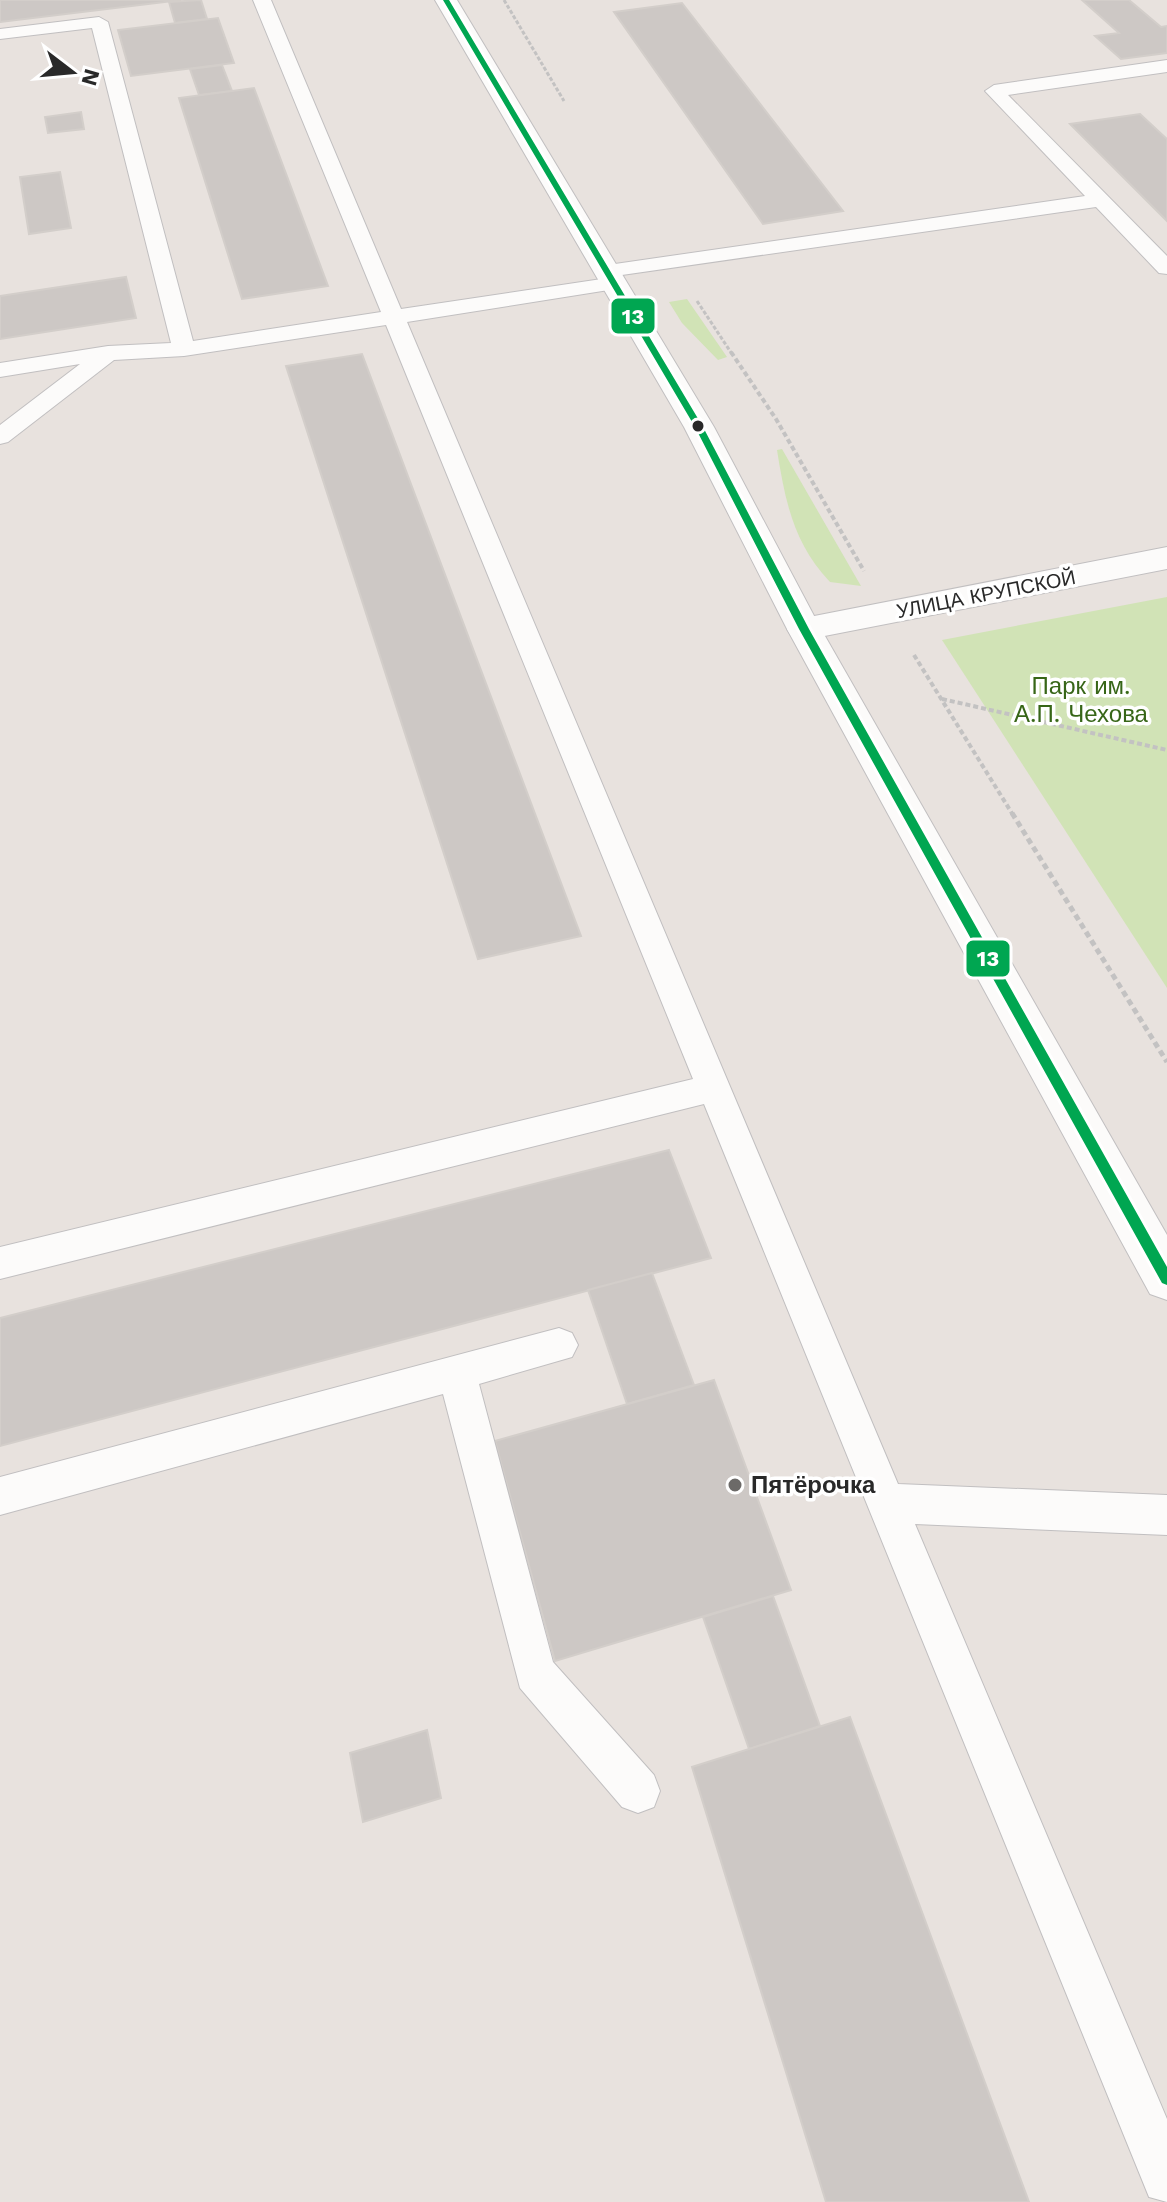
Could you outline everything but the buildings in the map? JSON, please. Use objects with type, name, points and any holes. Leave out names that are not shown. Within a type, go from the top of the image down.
[{"type":"main road","points":[[446,0],[699,427],[804,629],[1155,1234],[1167,1279]]},
{"type":"main road","name":"УЛИЦА КРУПСКОЙ","points":[[804,629],[1167,558]]},
{"type":"lane","points":[[262,0],[1167,2179]]},
{"type":"lane","points":[[0,34],[99,22],[184,349]]},
{"type":"lane","points":[[1167,66],[994,91],[1167,268]]},
{"type":"lane","points":[[0,370],[108,353],[184,349],[394,316],[673,263],[1100,200]]},
{"type":"lane","points":[[0,437],[108,353]]},
{"type":"lane","points":[[0,1263],[714,1088]]},
{"type":"lane","points":[[0,1496],[559,1345]]},
{"type":"lane","points":[[457,1373],[535,1673],[638,1791]]},
{"type":"lane","points":[[887,1503],[1167,1515]]},
{"type":"path","points":[[504,0],[567,106]]},
{"type":"path","points":[[673,263],[776,419],[888,613],[1167,1062]]},
{"type":"path","points":[[941,698],[1167,750]]},
{"type":"green space","points":[[687,299],[727,357],[718,360],[682,323],[669,302]]},
{"type":"green space","points":[[782,449],[861,586],[830,582],[807,552],[783,486],[777,450]]},
{"type":"green space","name":"Парк им. А.П. Чехова","points":[[1167,597],[1167,988],[942,640]]},
{"type":"transit line","name":"13","points":[[446,0],[699,427],[804,629],[1167,1279]]},
{"type":"place","name":"Пятёрочка","points":[[735,1485]]}]
